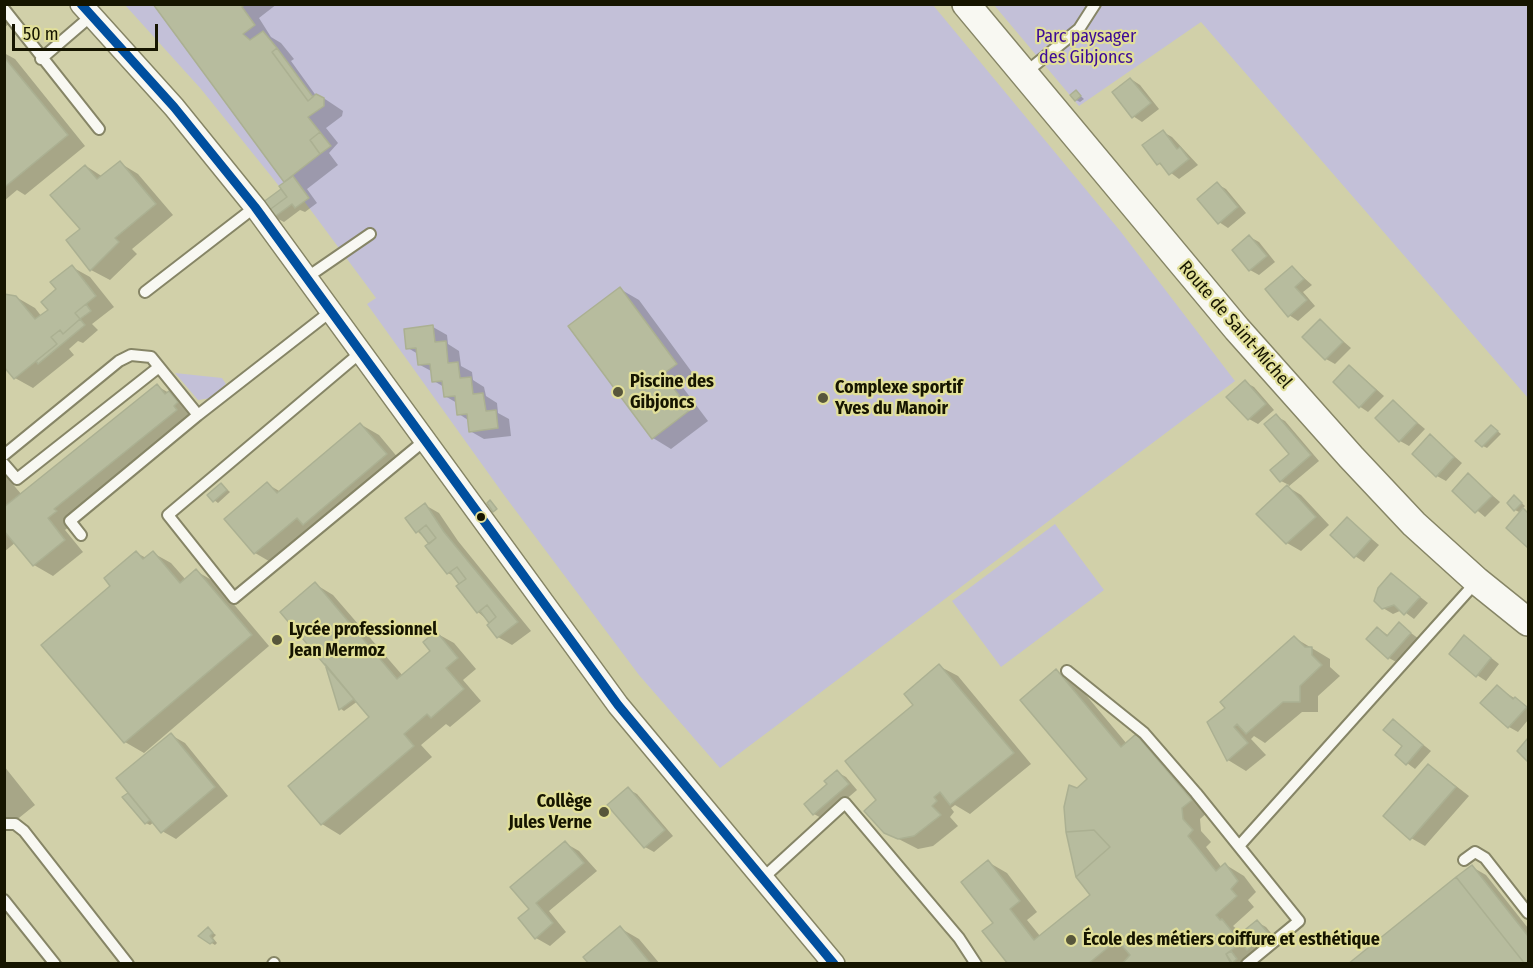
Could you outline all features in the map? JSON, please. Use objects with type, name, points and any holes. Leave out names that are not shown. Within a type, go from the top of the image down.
[{"type":"street","name":"Route de Saint-Michel","points":[[966,4],[1237,329],[1350,457],[1414,524],[1477,581],[1528,622]]},
{"type":"street","points":[[86,10],[174,107],[255,207],[618,705],[834,963]]},
{"type":"lane","points":[[1024,74],[1079,29],[1095,4]]},
{"type":"lane","points":[[4,9],[41,59],[99,129]]},
{"type":"lane","points":[[41,59],[86,10]]},
{"type":"lane","points":[[145,292],[255,207]]},
{"type":"lane","points":[[306,278],[370,234]]},
{"type":"lane","points":[[81,535],[70,521],[198,415],[330,312]]},
{"type":"lane","points":[[360,353],[168,515],[234,598],[424,441]]},
{"type":"lane","points":[[4,455],[119,361],[131,355],[142,354],[152,357],[198,415]]},
{"type":"lane","points":[[4,464],[17,479],[159,367]]},
{"type":"lane","points":[[1239,846],[1477,581]]},
{"type":"lane","points":[[1067,671],[1143,733],[1299,921],[1247,963]]},
{"type":"lane","points":[[763,878],[845,803],[958,938],[976,963]]},
{"type":"lane","points":[[4,824],[15,824],[24,831],[128,963]]},
{"type":"lane","points":[[1464,860],[1475,852],[1485,858],[1528,913]]},
{"type":"lane","points":[[4,900],[55,963]]},
{"type":"green space","name":"Complexe sportif Yves du Manoir","points":[[125,5],[933,5],[1121,232],[1235,381],[720,768],[639,675],[504,495],[367,304],[376,298],[304,201],[309,197],[293,176],[279,186],[201,89]]},
{"type":"green space","name":"Parc paysager des Gibjoncs","points":[[994,5],[1528,5],[1528,398],[1201,22],[1079,106]]},
{"type":"green space","points":[[175,373],[222,378],[226,384],[211,398],[198,400]]},
{"type":"green space","points":[[1055,524],[1104,590],[1001,667],[952,601]]},
{"type":"building","points":[[153,4],[245,4],[242,7],[255,25],[243,34],[250,40],[263,31],[277,48],[272,52],[308,101],[316,94],[324,98],[324,106],[308,117],[320,132],[310,140],[320,154],[284,182]]},
{"type":"building","points":[[277,48],[313,97],[308,101],[272,52]]},
{"type":"building","points":[[4,57],[68,135],[6,186],[4,184]]},
{"type":"building","points":[[1130,78],[1151,103],[1132,118],[1112,92]]},
{"type":"building","points":[[1076,90],[1081,96],[1075,101],[1070,95]]},
{"type":"building","points":[[1163,130],[1177,149],[1180,147],[1189,159],[1169,175],[1160,163],[1157,165],[1142,145]]},
{"type":"building","points":[[320,132],[331,146],[320,154],[310,140]]},
{"type":"building","points":[[120,161],[156,204],[115,238],[119,242],[90,271],[66,240],[80,229],[50,195],[85,165],[97,179]]},
{"type":"building","points":[[293,176],[309,198],[295,208],[292,204],[273,218],[268,211],[287,197],[279,186]]},
{"type":"building","points":[[1217,182],[1238,207],[1218,224],[1197,199]]},
{"type":"building","points":[[281,189],[287,197],[268,211],[262,203]]},
{"type":"building","points":[[1249,235],[1267,256],[1249,271],[1232,250]]},
{"type":"building","points":[[72,265],[96,296],[75,313],[80,319],[63,334],[60,330],[51,337],[57,344],[14,379],[4,367],[4,294],[16,296],[35,319],[48,310],[41,302],[56,289],[50,282]]},
{"type":"building","points":[[1292,266],[1304,279],[1295,287],[1307,300],[1288,317],[1265,289]]},
{"type":"building","points":[[620,287],[677,364],[663,374],[690,410],[652,439],[568,326]]},
{"type":"building","points":[[86,304],[91,311],[80,319],[75,313]]},
{"type":"building","points":[[80,319],[85,325],[38,364],[36,361],[57,344],[51,337],[60,330],[63,334]]},
{"type":"building","points":[[1320,319],[1343,342],[1325,360],[1302,337]]},
{"type":"building","points":[[433,325],[435,342],[446,341],[448,363],[458,362],[460,378],[471,377],[473,394],[483,393],[486,411],[496,410],[498,428],[469,432],[467,414],[457,415],[455,396],[444,397],[442,381],[432,382],[430,364],[418,365],[416,348],[406,349],[404,329]]},
{"type":"building","points":[[1349,365],[1376,390],[1359,408],[1333,382]]},
{"type":"building","points":[[1245,380],[1266,404],[1248,420],[1226,397]]},
{"type":"building","points":[[157,384],[165,394],[169,391],[178,402],[174,406],[177,410],[54,509],[57,511],[48,518],[65,540],[33,566],[4,531],[4,507]]},
{"type":"building","points":[[1393,400],[1417,423],[1399,442],[1375,418]]},
{"type":"building","points":[[1276,414],[1311,455],[1280,482],[1270,470],[1289,454],[1264,424]]},
{"type":"building","points":[[360,423],[387,454],[303,525],[297,518],[254,554],[224,519],[267,482],[277,493]]},
{"type":"building","points":[[1491,425],[1498,431],[1482,447],[1475,441]]},
{"type":"building","points":[[1430,434],[1454,457],[1436,477],[1412,454]]},
{"type":"building","points":[[1468,473],[1492,496],[1475,513],[1452,491]]},
{"type":"building","points":[[221,483],[227,490],[213,502],[207,495]]},
{"type":"building","points":[[1287,485],[1316,517],[1286,544],[1256,514]]},
{"type":"building","points":[[1514,495],[1522,503],[1514,511],[1507,503]]},
{"type":"building","points":[[490,500],[497,509],[493,512],[487,503]]},
{"type":"building","points":[[425,503],[444,532],[518,622],[497,638],[487,625],[496,617],[487,605],[477,613],[456,586],[466,579],[457,567],[447,574],[425,546],[436,538],[426,525],[416,533],[405,518]]},
{"type":"building","points":[[1523,508],[1528,513],[1528,548],[1506,528]]},
{"type":"building","points":[[1347,517],[1371,539],[1354,558],[1330,535]]},
{"type":"building","points":[[426,525],[436,538],[429,544],[419,531]]},
{"type":"building","points":[[136,551],[143,559],[153,551],[180,583],[196,569],[252,635],[124,743],[41,645],[110,586],[104,578]]},
{"type":"building","points":[[457,567],[466,579],[459,584],[450,572]]},
{"type":"building","points":[[1391,573],[1420,597],[1404,615],[1394,605],[1382,609],[1374,601],[1378,588]]},
{"type":"building","points":[[315,582],[397,679],[430,651],[423,642],[436,631],[458,658],[446,668],[464,689],[431,718],[427,714],[404,734],[414,746],[321,825],[288,786],[369,717],[280,612]]},
{"type":"building","points":[[487,605],[496,617],[489,623],[480,611]]},
{"type":"building","points":[[1399,622],[1411,633],[1388,659],[1366,639],[1377,627],[1387,636]]},
{"type":"building","points":[[1464,635],[1491,658],[1476,677],[1449,654]]},
{"type":"building","points":[[1294,636],[1305,647],[1312,647],[1312,655],[1322,665],[1300,686],[1300,702],[1283,702],[1246,734],[1237,724],[1234,727],[1248,743],[1227,761],[1207,722],[1225,708],[1220,702]]},
{"type":"building","points":[[325,664],[354,699],[339,710]]},
{"type":"building","points":[[939,664],[1014,753],[950,805],[940,792],[934,797],[937,801],[932,806],[941,815],[914,836],[898,839],[884,833],[864,811],[876,800],[845,761],[913,705],[904,694]]},
{"type":"building","points":[[1056,669],[1121,747],[1136,734],[1192,800],[1182,808],[1183,819],[1193,830],[1188,836],[1216,871],[1225,863],[1238,881],[1231,889],[1237,896],[1216,915],[1220,920],[1222,919],[1241,943],[1226,954],[1231,964],[1122,964],[1130,955],[1117,940],[1088,964],[1008,964],[982,931],[993,923],[961,882],[988,860],[1020,901],[1010,909],[1034,940],[1090,895],[1076,877],[1110,847],[1094,830],[1066,832],[1064,807],[1069,785],[1077,788],[1087,779],[1020,700]]},
{"type":"building","points":[[1497,685],[1513,699],[1515,697],[1527,707],[1508,728],[1480,703]]},
{"type":"building","points":[[1393,719],[1423,745],[1406,765],[1395,755],[1402,746],[1383,730]]},
{"type":"building","points":[[171,733],[215,787],[161,833],[116,778]]},
{"type":"building","points":[[1528,738],[1528,762],[1517,751]]},
{"type":"building","points":[[1428,764],[1456,787],[1410,840],[1383,816]]},
{"type":"building","points":[[837,770],[849,784],[813,815],[804,804],[827,784],[824,781]]},
{"type":"building","points":[[628,787],[665,830],[644,848],[607,805]]},
{"type":"building","points":[[128,793],[150,820],[145,824],[122,797]]},
{"type":"building","points":[[1094,830],[1110,847],[1076,877],[1066,832]]},
{"type":"building","points":[[565,841],[584,863],[536,903],[553,923],[535,939],[518,918],[529,909],[510,887]]},
{"type":"building","points":[[1472,865],[1528,936],[1528,964],[1525,964],[1456,877]]},
{"type":"building","points":[[1456,877],[1525,964],[1348,964]]},
{"type":"building","points":[[1257,920],[1268,933],[1247,950],[1236,937]]},
{"type":"building","points":[[620,926],[651,964],[589,964],[583,957]]},
{"type":"building","points":[[208,927],[213,933],[210,936],[214,941],[210,944],[198,936]]},
{"type":"building","points":[[1231,951],[1237,959],[1232,963],[1226,954]]},
{"type":"transit line","points":[[81,4],[174,107],[255,207],[618,705],[834,964]]},
{"type":"place","name":"Piscine des Gibjoncs","points":[[618,392]]},
{"type":"place","name":"Complexe sportif Yves du Manoir","points":[[823,398]]},
{"type":"place","name":"Lycée professionnel Jean Mermoz","points":[[277,640]]},
{"type":"place","name":"Collège Jules Verne","points":[[604,812]]},
{"type":"place","name":"École des métiers coiffure et esthétique","points":[[1071,940]]}]
